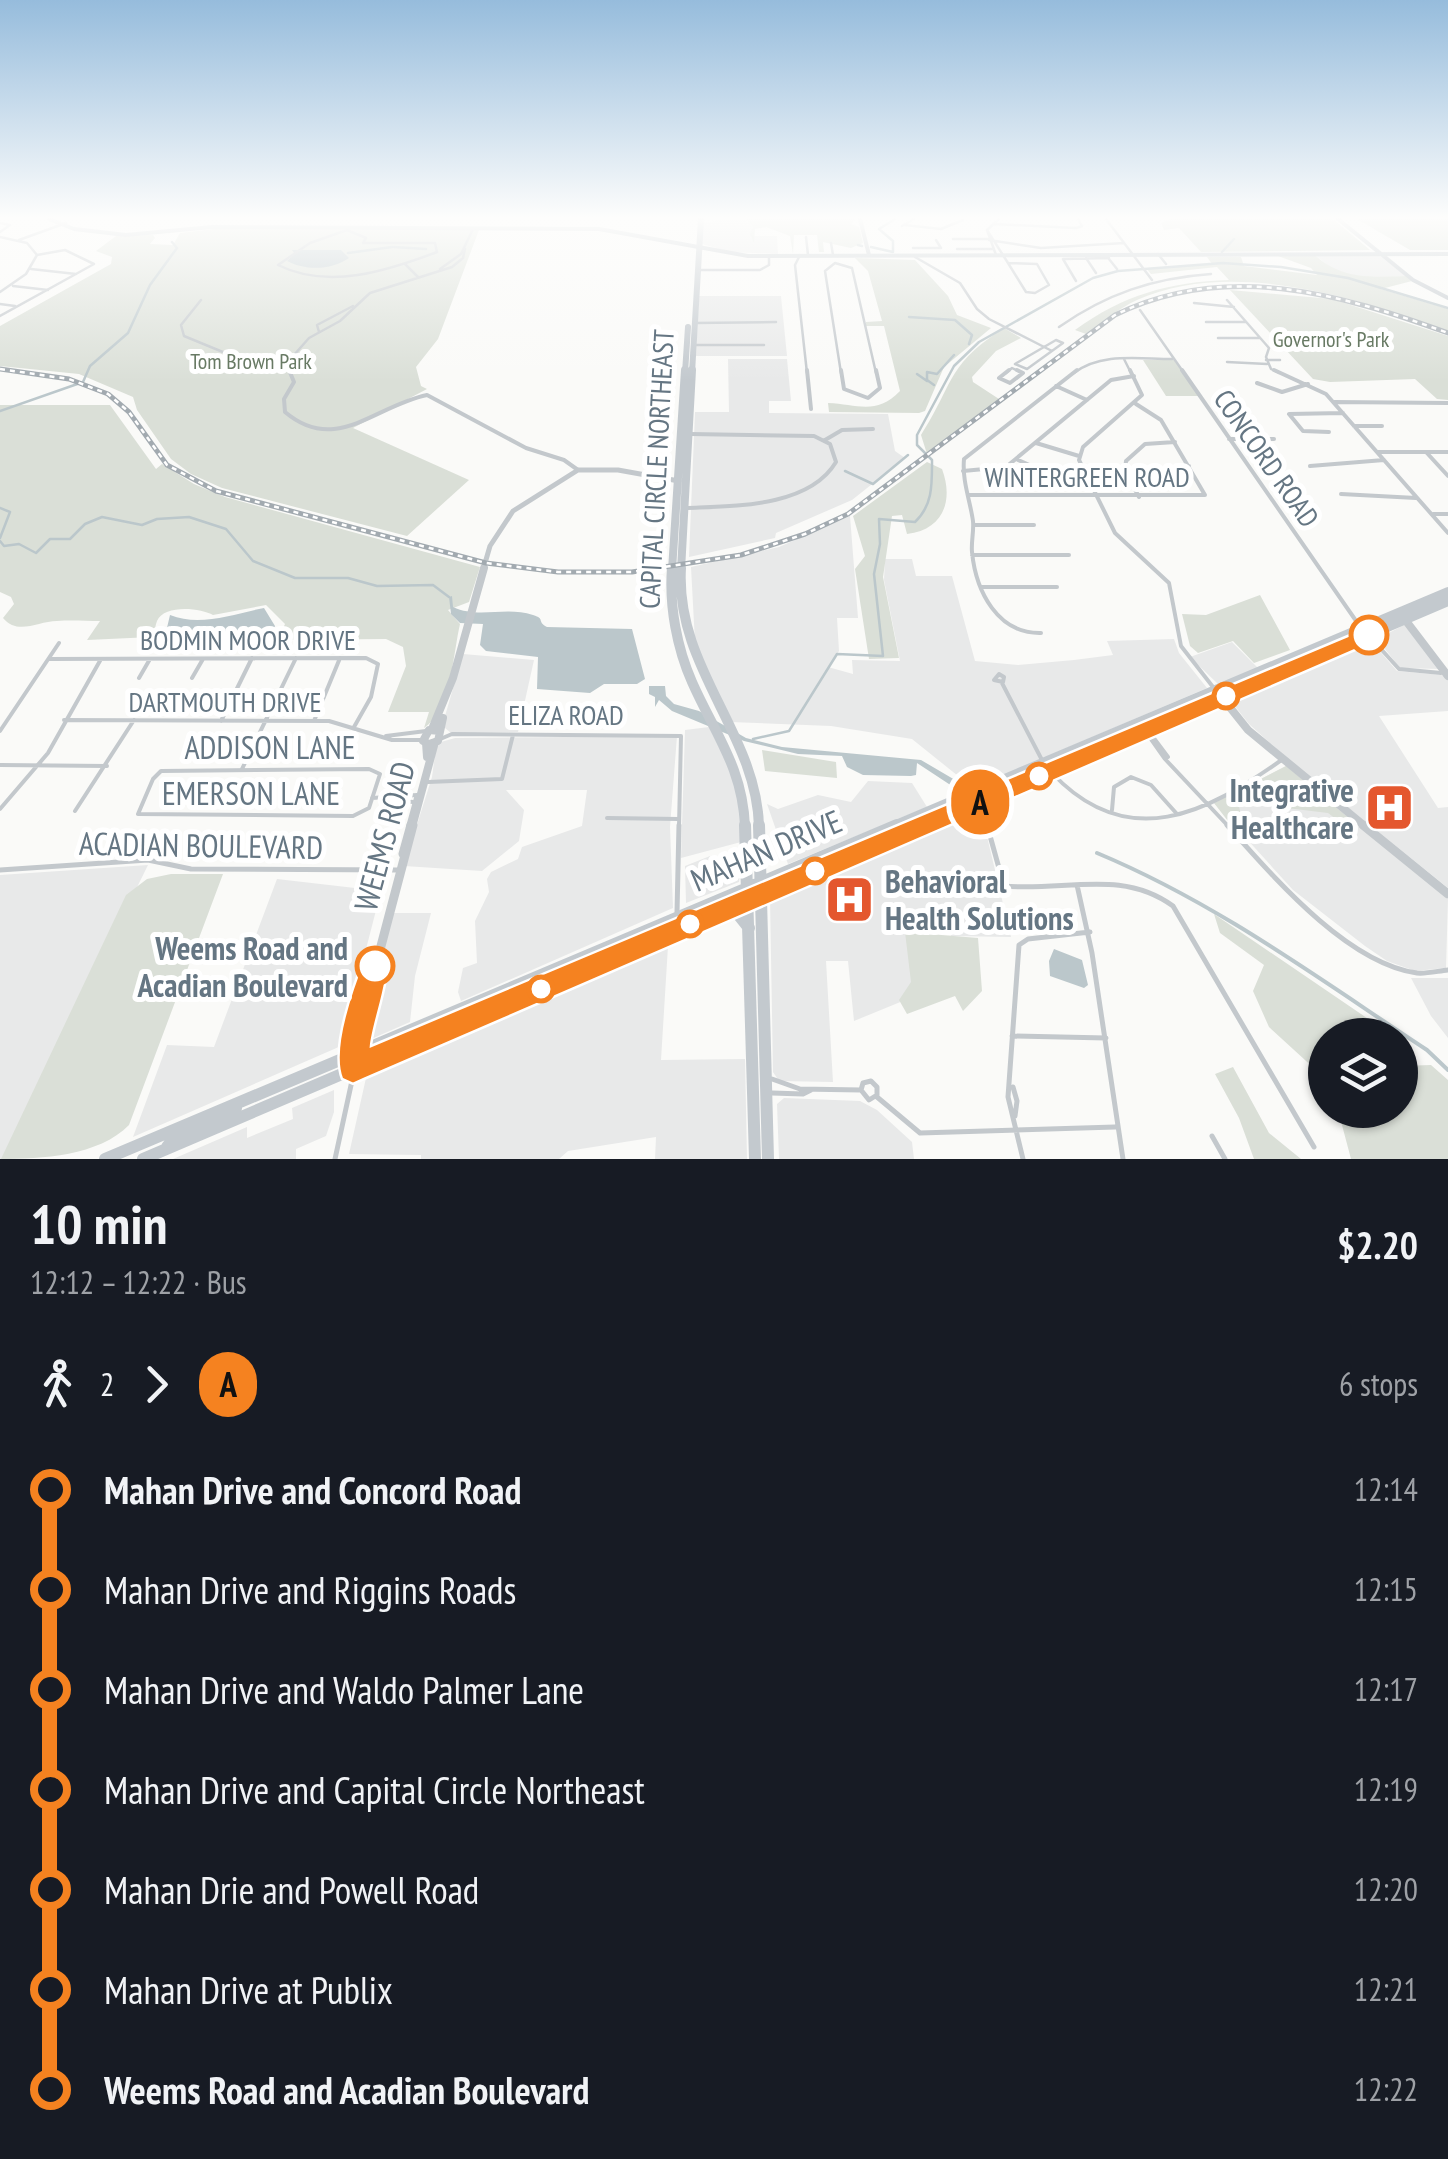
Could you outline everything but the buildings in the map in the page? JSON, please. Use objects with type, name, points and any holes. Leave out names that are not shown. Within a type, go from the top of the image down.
[{"type":"main road","name":"CAPITAL CIRCLE NORTHEAST","points":[[694,273],[675,579],[682,636],[694,686],[748,771],[757,799],[760,858],[749,929],[768,1159]]},
{"type":"main road","name":"CAPITAL CIRCLE NORTHEAST","points":[[689,346],[696,273]]},
{"type":"main road","points":[[1409,274],[1448,297]]},
{"type":"main road","name":"MAHAN DRIVE","points":[[143,1159],[163,1154],[353,1061],[677,917],[754,890],[982,797],[1446,597]]},
{"type":"main road","name":"CAPITAL CIRCLE NORTHEAST","points":[[719,725],[744,795],[754,890],[761,1085],[755,1159]]},
{"type":"main road","name":"MAHAN DRIVE","points":[[550,976],[719,912],[786,872],[857,848]]},
{"type":"main road","points":[[760,858],[770,868],[786,872]]},
{"type":"main road","points":[[719,912],[737,913],[749,929]]},
{"type":"main road","name":"MAHAN DRIVE","points":[[105,1159],[250,1098],[353,1061]]},
{"type":"main road","points":[[163,1154],[174,1138],[222,1117],[250,1098]]},
{"type":"street","points":[[0,292],[26,273]]},
{"type":"street","points":[[65,273],[76,274]]},
{"type":"street","points":[[296,273],[304,277],[341,277],[360,273]]},
{"type":"street","points":[[414,273],[418,277]]},
{"type":"street","points":[[286,368],[297,350],[377,290],[431,273]]},
{"type":"street","points":[[799,273],[811,408]]},
{"type":"street","points":[[825,273],[844,390],[864,398],[875,395],[880,388],[855,273]]},
{"type":"street","points":[[941,273],[953,278],[977,309],[1052,351]]},
{"type":"street","points":[[1014,273],[1026,292],[1048,287],[1041,273]]},
{"type":"street","points":[[1071,273],[1076,281]]},
{"type":"street","points":[[1146,273],[1152,280]]},
{"type":"street","points":[[0,316],[76,274]]},
{"type":"street","points":[[1060,327],[1107,294],[1152,280],[1211,274]]},
{"type":"street","points":[[11,286],[48,290]]},
{"type":"street","points":[[201,300],[181,325],[184,336],[264,369],[286,368]]},
{"type":"street","points":[[1227,300],[1269,350],[1267,362],[1275,372],[1308,384],[1334,402],[1448,532]]},
{"type":"street","points":[[1194,302],[1206,307],[1234,308]]},
{"type":"street","points":[[0,304],[18,306]]},
{"type":"street","points":[[319,332],[317,325],[356,305]]},
{"type":"street","name":"CONCORD ROAD","points":[[1140,310],[1365,632]]},
{"type":"street","points":[[694,322],[776,322]]},
{"type":"street","points":[[1206,322],[1246,322]]},
{"type":"street","points":[[1218,338],[1259,338]]},
{"type":"street","points":[[1056,340],[1063,343],[1052,351],[1027,369],[1015,364],[1056,340]]},
{"type":"street","points":[[689,346],[764,345]]},
{"type":"street","points":[[1042,633],[1027,633],[1005,622],[988,604],[972,555],[974,525],[963,470],[968,456],[1091,361],[1174,359]]},
{"type":"street","points":[[1124,360],[1142,390],[1079,456],[1120,540],[1169,583],[1180,646],[1248,730],[1448,894]]},
{"type":"street","points":[[1227,362],[1280,360]]},
{"type":"street","points":[[286,368],[294,382],[285,396],[284,409],[294,421],[306,426],[355,425],[413,397],[426,395],[532,451],[569,463],[578,473]]},
{"type":"street","points":[[963,470],[997,470],[1016,459],[1111,380],[1134,376]]},
{"type":"street","points":[[1257,383],[1282,392],[1308,384]]},
{"type":"street","points":[[1056,386],[1087,400]]},
{"type":"street","points":[[1134,402],[1156,414],[1189,466],[1172,467],[1167,472]]},
{"type":"street","points":[[1334,402],[1448,402]]},
{"type":"street","points":[[1329,432],[1303,432],[1289,414],[1343,412]]},
{"type":"street","points":[[1354,426],[1382,426]]},
{"type":"street","points":[[825,440],[842,430],[873,430]]},
{"type":"street","points":[[680,508],[752,508],[791,495],[834,469],[835,452],[825,440],[807,434],[684,434]]},
{"type":"street","points":[[1229,439],[1274,439]]},
{"type":"street","points":[[1138,497],[1126,472],[1126,461],[1148,443],[1174,442]]},
{"type":"street","points":[[1036,443],[1079,456]]},
{"type":"street","points":[[1378,452],[1448,452]]},
{"type":"street","points":[[1426,452],[1448,476]]},
{"type":"street","points":[[1016,459],[1042,471]]},
{"type":"street","points":[[1310,466],[1384,460]]},
{"type":"street","name":"WINTERGREEN ROAD","points":[[968,496],[1205,496],[1189,466]]},
{"type":"street","name":"WEEMS ROAD","points":[[400,870],[425,782],[432,736],[454,678],[488,556],[513,510],[578,473],[600,470],[681,482]]},
{"type":"street","points":[[1341,494],[1417,498]]},
{"type":"street","points":[[1431,514],[1448,514]]},
{"type":"street","points":[[974,525],[1034,525]]},
{"type":"street","points":[[972,555],[1068,555]]},
{"type":"street","points":[[981,587],[1057,587]]},
{"type":"street","points":[[1401,616],[1447,674]]},
{"type":"street","points":[[1365,632],[1401,671],[1447,674]]},
{"type":"street","points":[[0,731],[60,643]]},
{"type":"street","points":[[0,809],[39,765],[101,658]]},
{"type":"street","points":[[139,678],[150,658]]},
{"type":"street","points":[[192,678],[203,658]]},
{"type":"street","points":[[222,720],[252,658]]},
{"type":"street","points":[[242,769],[296,658]]},
{"type":"street","points":[[314,721],[340,658]]},
{"type":"street","name":"BODMIN MOOR DRIVE","points":[[49,659],[370,660],[379,668],[362,716],[354,727]]},
{"type":"street","points":[[1002,683],[1015,704],[1028,742],[1047,767],[1076,797],[1112,810],[1152,820],[1178,814],[1265,772],[1283,759]]},
{"type":"street","name":"DARTMOUTH DRIVE","points":[[64,720],[314,721],[354,727],[382,737],[432,736]]},
{"type":"street","points":[[76,811],[134,720]]},
{"type":"street","points":[[1142,727],[1277,880],[1330,927],[1396,968],[1425,974],[1448,970]]},
{"type":"street","name":"ELIZA ROAD","points":[[432,736],[452,734]]},
{"type":"street","points":[[425,782],[502,779],[514,735]]},
{"type":"street","name":"ELIZA ROAD","points":[[432,736],[681,736],[679,819]]},
{"type":"street","points":[[0,765],[107,766]]},
{"type":"street","name":"ADDISON LANE","points":[[136,816],[161,770],[381,770],[372,798]]},
{"type":"street","points":[[1112,810],[1114,786],[1131,778],[1151,785],[1178,814]]},
{"type":"street","name":"WEEMS ROAD","points":[[336,1159],[358,1022],[425,782]]},
{"type":"street","points":[[982,797],[1004,886],[1135,884],[1158,892],[1173,906],[1314,1147]]},
{"type":"street","points":[[372,798],[418,799]]},
{"type":"street","name":"EMERSON LANE","points":[[136,816],[365,815],[372,798]]},
{"type":"street","points":[[608,818],[679,819],[677,917]]},
{"type":"street","name":"ACADIAN BOULEVARD","points":[[0,870],[148,860],[190,868],[400,870]]},
{"type":"street","points":[[1076,884],[1090,932],[1123,1159]]},
{"type":"street","points":[[1023,1159],[1008,1098],[1019,944],[1028,939],[1090,932]]},
{"type":"street","points":[[1012,1036],[1106,1038]]},
{"type":"street","points":[[861,1090],[865,1082],[873,1082],[876,1096],[920,1133],[1116,1127]]},
{"type":"street","points":[[761,1085],[803,1094],[811,1090]]},
{"type":"street","points":[[761,1085],[861,1090]]},
{"type":"street","points":[[861,1090],[869,1100],[876,1096]]},
{"type":"street","points":[[1212,1136],[1226,1159]]},
{"type":"shaded area","points":[[1341,273],[1406,276],[1369,279]]},
{"type":"shaded area","points":[[699,296],[781,296],[787,356],[696,356]]},
{"type":"shaded area","points":[[728,359],[787,359],[791,401],[769,401],[769,413],[888,414],[895,451],[905,458],[852,500],[776,533],[775,538],[689,557],[695,412],[729,412]]},
{"type":"shaded area","points":[[850,516],[858,618],[837,618],[839,651],[828,667],[853,674],[852,660],[900,661],[884,580],[885,559],[912,559],[916,576],[952,576],[975,661],[1018,665],[1074,660],[1113,655],[1107,641],[1174,639],[1179,653],[1207,688],[973,788],[912,739],[831,726],[730,722],[695,642],[691,567],[779,547]]},
{"type":"shaded area","points":[[452,596],[453,607],[523,613],[539,618],[547,627],[632,629],[645,679],[637,684],[604,684],[590,693],[537,689],[538,657],[486,651],[480,645],[483,624],[460,623],[451,614]]},
{"type":"shaded area","points":[[264,608],[275,626],[273,631],[166,632],[170,615],[205,620]]},
{"type":"shaded area","points":[[1404,625],[1439,669],[1400,668],[1377,639]]},
{"type":"shaded area","points":[[1370,640],[1397,671],[1442,675],[1448,679],[1448,711],[1379,716],[1438,808],[1448,807],[1448,888],[1288,759],[1249,724],[1230,700]]},
{"type":"shaded area","points":[[1232,642],[1258,668],[1219,685],[1190,657]]},
{"type":"shaded area","points":[[463,654],[534,660],[518,732],[451,733],[445,728],[443,723]]},
{"type":"shaded area","points":[[649,686],[665,686],[666,696],[674,704],[699,711],[746,738],[782,747],[921,760],[967,787],[958,790],[917,763],[916,775],[863,775],[847,767],[842,756],[798,754],[744,741],[672,711],[659,700],[655,707]]},
{"type":"shaded area","points":[[709,727],[730,769],[738,797],[741,842],[681,858],[685,730]]},
{"type":"shaded area","points":[[677,736],[670,827],[673,908],[461,1001],[458,992],[463,968],[477,963],[475,921],[489,892],[487,879],[491,872],[518,859],[522,847],[582,826],[587,790],[506,790],[524,810],[519,841],[482,871],[404,866],[432,777],[436,748],[455,738]]},
{"type":"shaded area","points":[[1286,766],[1448,899],[1446,968],[1415,971],[1387,961],[1365,946],[1293,890],[1214,803]]},
{"type":"shaded area","points":[[868,781],[912,783],[927,807],[788,864],[767,804],[778,809],[818,795],[851,802]]},
{"type":"shaded area","points":[[975,810],[984,824],[1011,937],[951,936],[946,909],[906,927],[915,996],[854,1021],[848,961],[826,961],[833,1082],[779,1081],[773,1072],[770,898]]},
{"type":"shaded area","points":[[736,853],[742,855],[739,882],[686,903],[685,866],[710,856],[712,866]]},
{"type":"shaded area","points":[[148,865],[3,1159],[0,1159],[0,875]]},
{"type":"shaded area","points":[[277,879],[381,891],[341,1046],[133,1137],[167,1045],[214,1047]]},
{"type":"shaded area","points":[[391,913],[431,913],[415,976],[410,1022],[369,1040],[360,1040]]},
{"type":"shaded area","points":[[668,946],[661,1060],[745,1059],[747,1159],[655,1159],[656,1137],[568,1151],[559,1159],[421,1159],[421,1155],[349,1154],[366,1078]]},
{"type":"shaded area","points":[[1054,949],[1082,960],[1088,985],[1084,988],[1050,976],[1049,961]]},
{"type":"shaded area","points":[[1411,978],[1448,978],[1448,1038],[1431,1016]]},
{"type":"shaded area","points":[[334,1090],[334,1112],[326,1136],[296,1149],[296,1159],[173,1159],[247,1127],[247,1138],[293,1119],[292,1108]]},
{"type":"shaded area","points":[[784,1098],[860,1101],[877,1110],[912,1142],[914,1159],[779,1159],[777,1104]]},
{"type":"green space","name":"Tom Brown Park","points":[[95,273],[463,273],[438,339],[416,367],[421,386],[427,389],[353,428],[469,480],[407,536],[222,488],[191,474],[171,459],[137,410],[133,397],[79,374],[0,366],[0,326]]},
{"type":"green space","points":[[869,273],[927,273],[948,296],[957,315],[991,328],[944,367],[925,411],[829,412],[828,403],[874,406],[900,391],[884,326],[866,326],[866,322],[882,321]]},
{"type":"green space","points":[[1223,273],[1406,276],[1412,281],[1381,289],[1448,309],[1448,332],[1335,295],[1253,282],[1213,282],[1174,288],[1130,303],[1086,334],[1075,330],[1129,299],[1167,287],[1229,280]]},
{"type":"green space","name":"Governor's Park","points":[[1230,290],[1332,299],[1448,336],[1448,400],[1437,399],[1415,379],[1313,379]]},
{"type":"green space","points":[[1004,328],[1021,338],[996,351],[972,377],[973,382],[999,399],[927,454],[921,435],[953,376],[971,353]]},
{"type":"green space","points":[[1143,360],[1174,360],[1199,396],[1166,396]]},
{"type":"green space","points":[[0,405],[110,405],[156,469],[162,464],[225,497],[480,567],[469,602],[448,610],[460,624],[445,695],[433,720],[424,728],[429,712],[388,712],[406,666],[403,647],[386,639],[278,640],[285,624],[266,605],[213,615],[192,609],[167,612],[157,621],[152,637],[87,640],[100,621],[57,621],[22,627],[9,623],[3,618],[14,604],[11,597],[0,592]]},
{"type":"green space","points":[[927,462],[942,469],[946,503],[929,527],[907,534],[902,515],[892,516],[883,577],[899,658],[869,659],[855,569],[865,556],[853,516]]},
{"type":"green space","points":[[1260,595],[1290,650],[1254,663],[1233,641],[1198,653],[1190,646],[1182,614],[1206,615]]},
{"type":"green space","points":[[762,750],[836,762],[837,778],[765,771]]},
{"type":"green space","points":[[1286,766],[1356,824],[1349,829],[1328,813],[1238,802],[1245,834],[1238,834],[1214,803]]},
{"type":"green space","points":[[171,874],[223,874],[129,1125],[102,1143],[69,1154],[1,1159],[126,895],[147,879]]},
{"type":"green space","points":[[1214,914],[1367,1018],[1308,1018],[1308,1063],[1269,1027],[1253,991],[1264,965],[1220,933]]},
{"type":"green space","points":[[905,932],[978,938],[982,991],[963,1011],[955,996],[907,1014],[899,1000],[911,982]]},
{"type":"green space","points":[[1418,1065],[1431,1065],[1448,1080],[1448,1159],[1351,1159],[1343,1128],[1418,1128]]},
{"type":"green space","points":[[1233,1067],[1269,1133],[1301,1159],[1254,1159],[1239,1118],[1215,1074]]},
{"type":"waterway","points":[[0,411],[83,382],[90,366],[128,333],[159,273]]},
{"type":"waterway","points":[[753,739],[789,731],[837,654],[883,656],[874,574],[880,544],[879,519],[915,522],[925,509],[932,460],[917,445],[917,435],[954,366],[979,342],[1093,278],[1111,273]]},
{"type":"waterway","points":[[1318,273],[1348,278],[1448,308]]},
{"type":"waterway","points":[[909,317],[955,320],[972,335],[969,344]]},
{"type":"waterway","points":[[934,385],[927,380],[927,372],[937,374],[954,355]]},
{"type":"waterway","points":[[917,374],[927,381]]},
{"type":"waterway","points":[[845,471],[873,484],[908,455]]},
{"type":"waterway","points":[[0,508],[10,512],[0,538]]},
{"type":"waterway","points":[[0,541],[4,546],[19,544],[36,553],[50,539],[70,539],[85,524],[102,517],[142,525],[157,519],[189,517],[226,529],[253,561],[295,578],[348,578],[377,586],[433,585],[449,597]]},
{"type":"waterway","points":[[1097,853],[1226,919],[1427,1050],[1448,1070]]},
{"type":"railway","points":[[0,369],[69,379],[108,394],[129,412],[167,465],[216,491],[486,563],[558,572],[632,572],[741,555],[805,534],[848,514],[1115,315],[1156,299],[1198,289],[1282,289],[1365,306],[1448,333]]},
{"type":"bus line","name":"A","points":[[375,966],[358,1022],[353,1068],[1369,635]]},
{"type":"place","name":"Integrative Healthcare","points":[[1389,808]]},
{"type":"place","name":"Behavioral Health Solutions","points":[[850,899]]},
{"type":"place","name":"Weems Road and Acadian Boulevard","points":[[375,966]]}]
